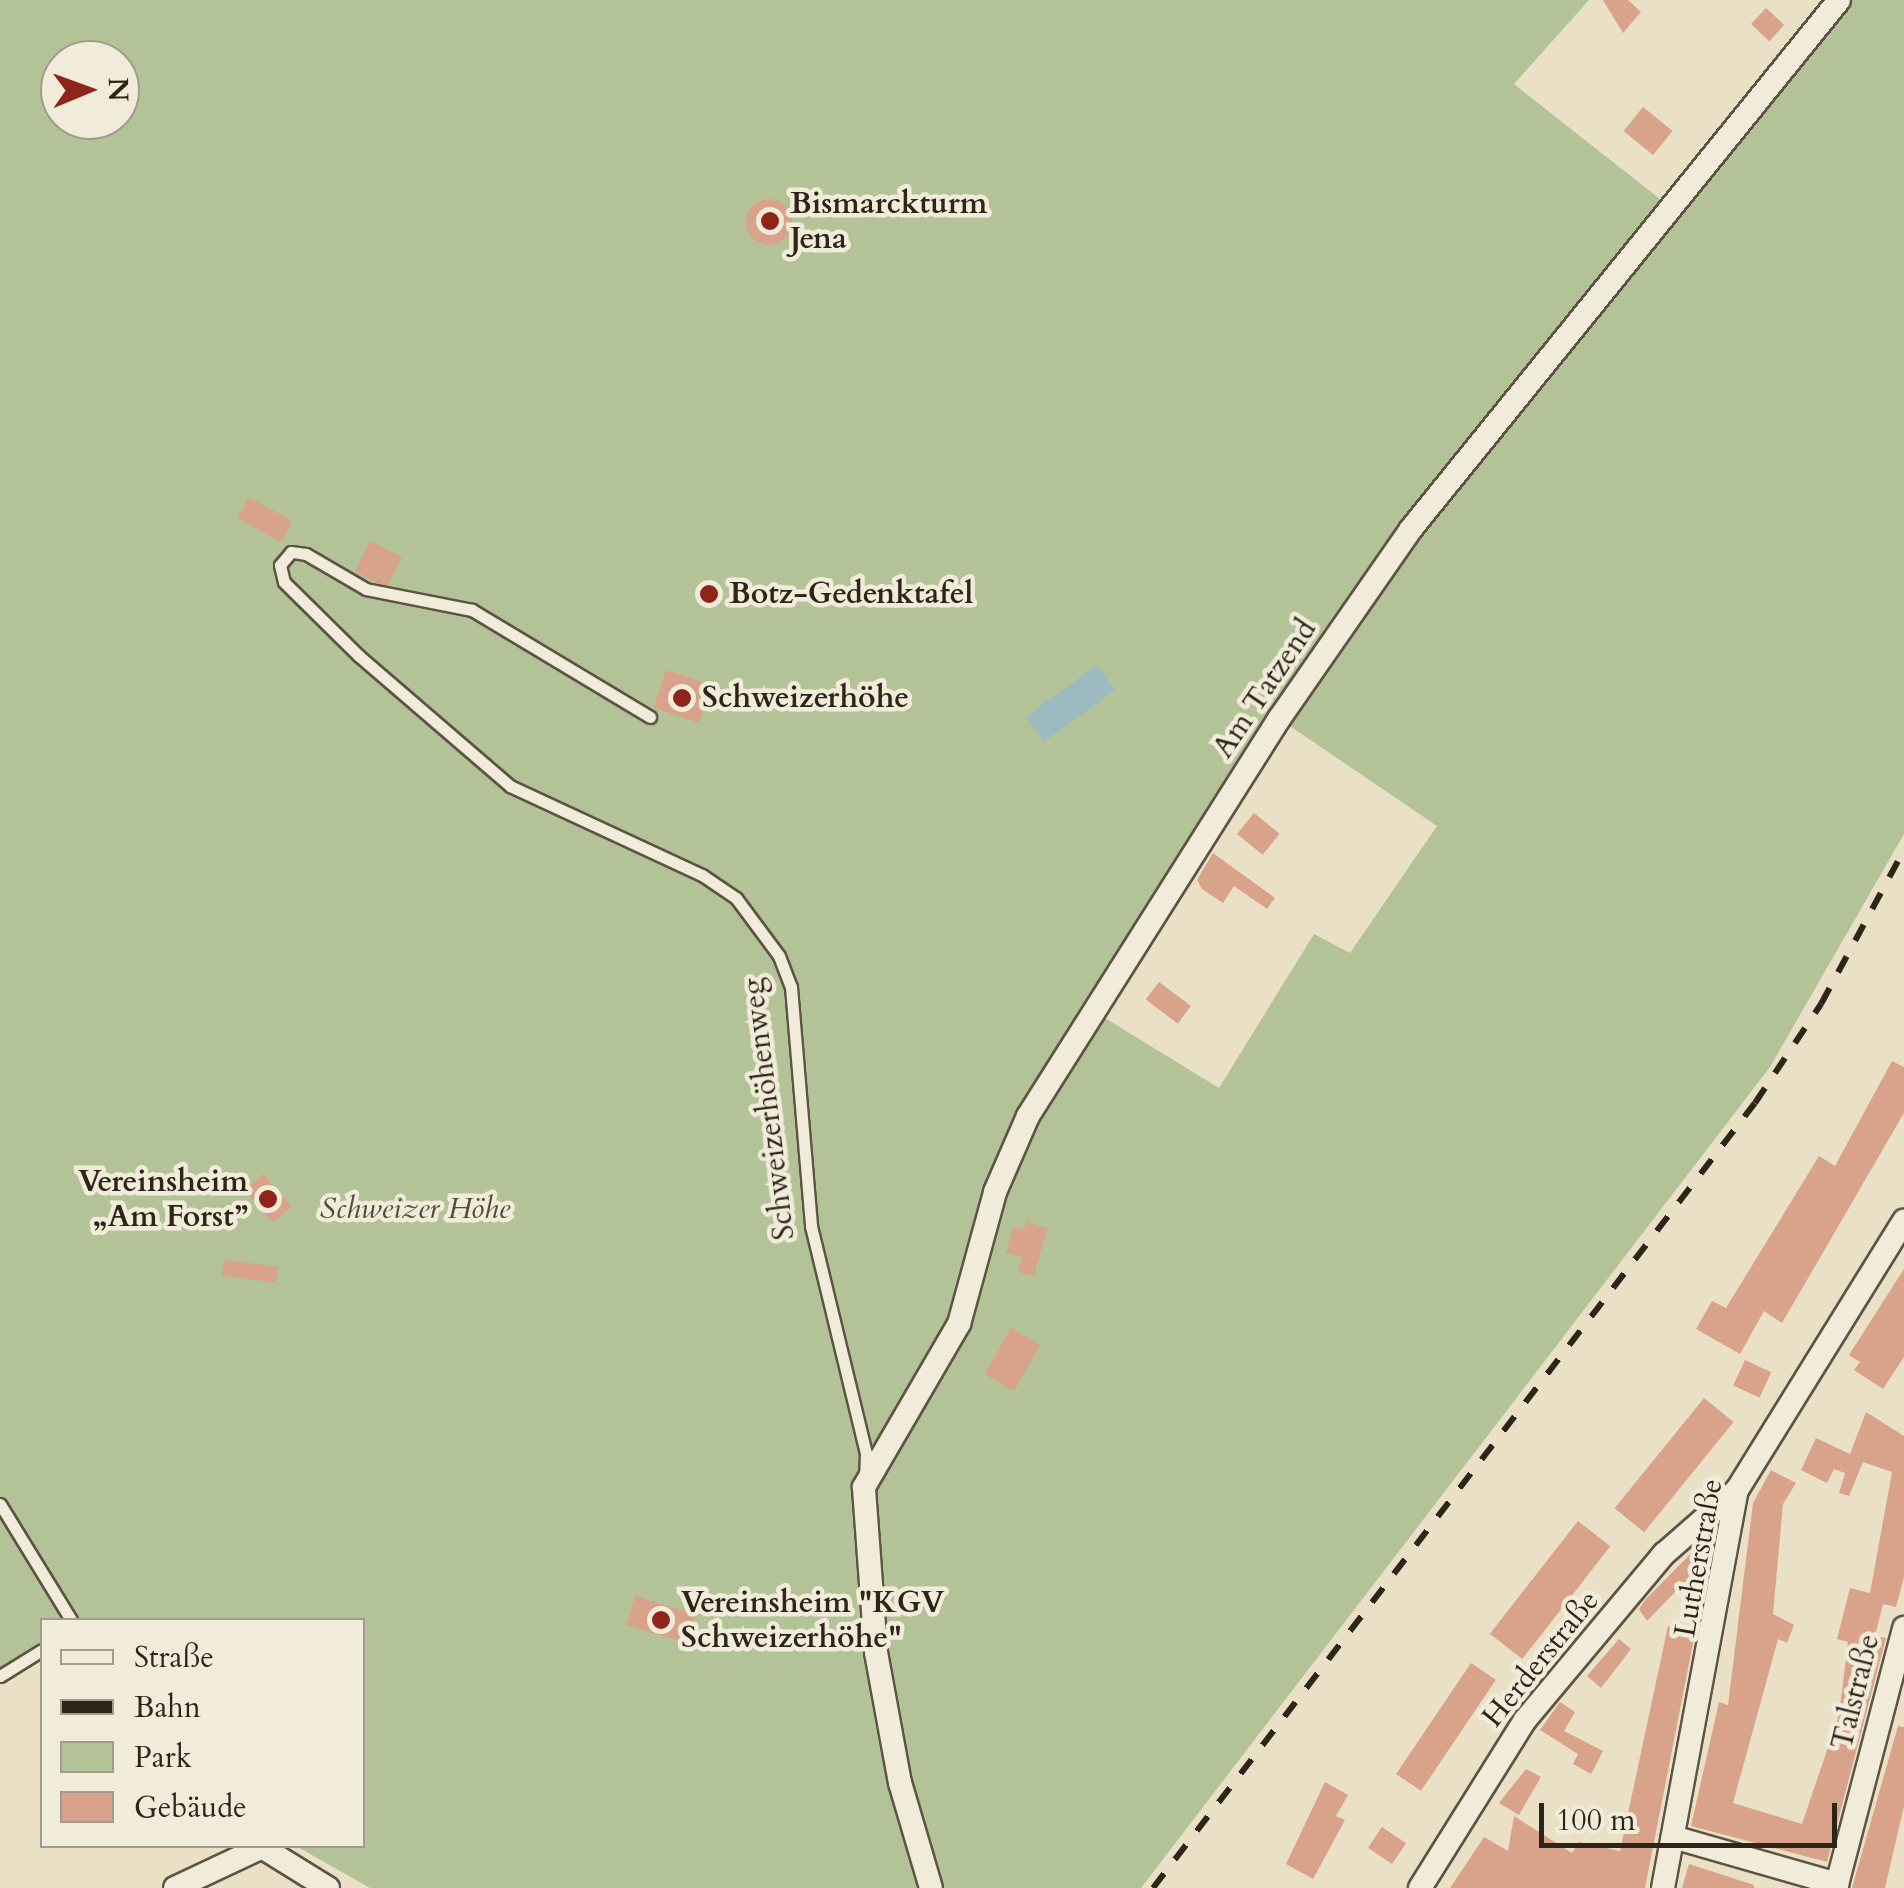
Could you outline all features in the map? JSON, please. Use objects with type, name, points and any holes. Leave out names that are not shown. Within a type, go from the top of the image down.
[{"type":"street","name":"Am Tatzend","points":[[864,1487],[958,1324],[995,1192],[1028,1116],[1280,719],[1422,516],[1838,0]]},
{"type":"street","name":"Lutherstraße","points":[[1663,1888],[1737,1490],[1904,1221]]},
{"type":"street","name":"Schweizerhöhenweg","points":[[864,1487],[880,1671],[900,1783],[931,1888]]},
{"type":"street","name":"Herderstraße","points":[[1420,1888],[1525,1720],[1664,1554],[1737,1490]]},
{"type":"street","name":"Talstraße","points":[[1837,1886],[1904,1628]]},
{"type":"street","points":[[1674,1837],[1837,1886]]},
{"type":"street","points":[[175,1888],[258,1848]]},
{"type":"street","points":[[262,1848],[328,1888]]},
{"type":"lane","name":"Schweizerhöhenweg","points":[[650,717],[472,610],[366,589],[306,554],[291,552],[280,566],[284,582],[359,656],[510,786],[702,876],[736,898],[780,956],[791,987],[811,1226],[866,1453],[864,1487]]},
{"type":"lane","points":[[0,1504],[69,1618]]},
{"type":"lane","points":[[0,1676],[40,1651]]},
{"type":"green space","name":"Schweizer Höhe","points":[[0,0],[1589,0],[1514,84],[1665,203],[1406,527],[1275,715],[1021,1115],[990,1187],[1003,1196],[1034,1120],[1100,1015],[1219,1088],[1314,934],[1350,953],[1437,826],[1284,722],[1613,279],[1846,0],[1904,0],[1904,834],[1770,1067],[1141,1888],[370,1888],[300,1848],[365,1848],[365,1618],[40,1618],[40,1651],[0,1676]]},
{"type":"water","points":[[1097,665],[1115,690],[1044,742],[1026,717]]},
{"type":"building","points":[[1603,0],[1628,0],[1641,12],[1623,33]]},
{"type":"building","points":[[1766,8],[1784,25],[1769,41],[1751,24]]},
{"type":"building","points":[[1643,107],[1673,131],[1653,155],[1623,131]]},
{"type":"building","name":"Bismarckturm Jena","points":[[769,199],[785,206],[792,222],[785,238],[769,245],[753,238],[746,222],[753,206]]},
{"type":"building","points":[[249,497],[293,521],[281,542],[237,518]]},
{"type":"building","points":[[370,541],[402,557],[387,588],[355,571]]},
{"type":"building","name":"Schweizerhöhe","points":[[666,670],[712,685],[699,723],[654,708]]},
{"type":"building","points":[[1254,813],[1280,834],[1263,855],[1237,834]]},
{"type":"building","points":[[1213,853],[1275,898],[1267,909],[1234,886],[1223,903],[1202,889],[1197,880]]},
{"type":"building","points":[[1159,982],[1191,1006],[1178,1024],[1146,1000]]},
{"type":"building","points":[[1892,1061],[1904,1067],[1904,1113],[1782,1323],[1764,1311],[1740,1354],[1696,1329],[1712,1301],[1726,1308],[1819,1156],[1835,1166]]},
{"type":"building","name":"Vereinsheim „Am Forst”","points":[[263,1174],[292,1206],[273,1223],[244,1191]]},
{"type":"building","points":[[1026,1222],[1047,1228],[1034,1276],[1018,1272],[1022,1257],[1006,1253],[1013,1227],[1024,1230]]},
{"type":"building","points":[[224,1260],[278,1267],[276,1282],[222,1276]]},
{"type":"building","points":[[1904,1269],[1904,1357],[1883,1389],[1854,1370],[1860,1362],[1849,1355]]},
{"type":"building","points":[[1011,1328],[1040,1345],[1014,1391],[984,1374]]},
{"type":"building","points":[[1745,1360],[1771,1372],[1759,1398],[1733,1385]]},
{"type":"building","points":[[1704,1398],[1734,1422],[1644,1532],[1615,1508]]},
{"type":"building","points":[[1866,1412],[1904,1436],[1904,1577],[1896,1607],[1883,1604],[1875,1636],[1886,1638],[1827,1862],[1691,1826],[1719,1702],[1728,1705],[1753,1503],[1771,1470],[1796,1483],[1783,1504],[1773,1614],[1794,1625],[1787,1643],[1778,1639],[1733,1803],[1802,1824],[1839,1715],[1848,1642],[1837,1639],[1850,1588],[1870,1593],[1892,1472],[1863,1462],[1849,1496],[1839,1493],[1845,1473],[1834,1469],[1827,1483],[1801,1470],[1816,1438],[1850,1454]]},
{"type":"building","points":[[1578,1521],[1610,1546],[1522,1659],[1490,1634]]},
{"type":"building","points":[[1714,1530],[1702,1597],[1679,1588],[1647,1621],[1639,1609],[1645,1600]]},
{"type":"building","name":"Vereinsheim \"KGV Schweizerhöhe\"","points":[[635,1596],[696,1615],[687,1643],[626,1625]]},
{"type":"building","points":[[1668,1626],[1695,1633],[1645,1888],[1450,1888],[1484,1837],[1508,1851],[1514,1816],[1572,1853],[1579,1842],[1620,1851]]},
{"type":"building","points":[[1619,1639],[1631,1649],[1601,1688],[1587,1676]]},
{"type":"building","points":[[1471,1663],[1496,1680],[1421,1791],[1396,1774]]},
{"type":"building","points":[[1560,1702],[1575,1712],[1564,1731],[1603,1751],[1591,1774],[1573,1764],[1578,1754],[1540,1730]]},
{"type":"building","points":[[1898,1726],[1904,1727],[1904,1806],[1885,1888],[1852,1888]]},
{"type":"building","points":[[1526,1769],[1541,1777],[1519,1815],[1499,1803]]},
{"type":"building","points":[[1325,1782],[1348,1795],[1336,1816],[1345,1820],[1313,1879],[1286,1864]]},
{"type":"building","points":[[1382,1827],[1406,1843],[1392,1864],[1368,1848]]},
{"type":"building","points":[[1689,1864],[1754,1885],[1754,1888],[1682,1888]]},
{"type":"railway","points":[[1153,1888],[1755,1103],[1821,1004],[1904,850]]},
{"type":"place","name":"Bismarckturm Jena","points":[[770,221]]},
{"type":"place","name":"Botz-Gedenktafel","points":[[709,594]]},
{"type":"place","name":"Schweizerhöhe","points":[[682,698]]},
{"type":"place","name":"Vereinsheim „Am Forst”","points":[[268,1199]]},
{"type":"place","name":"Vereinsheim \"KGV Schweizerhöhe\"","points":[[661,1620]]}]
